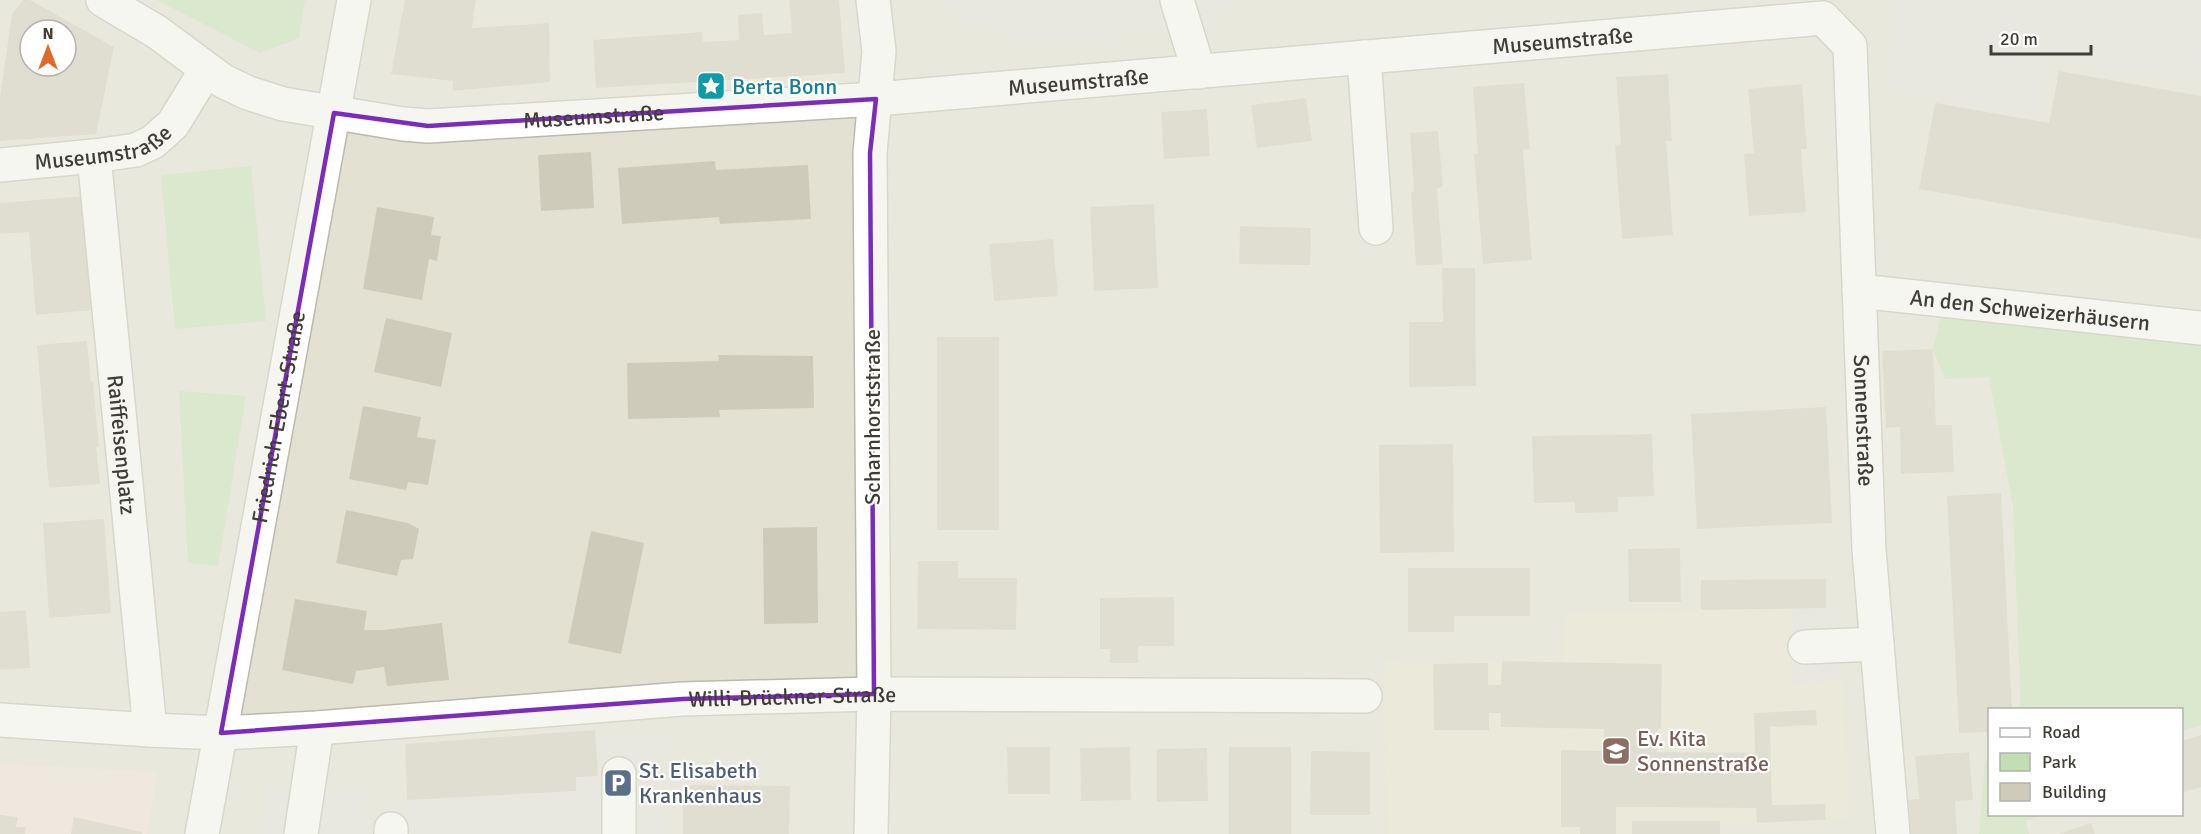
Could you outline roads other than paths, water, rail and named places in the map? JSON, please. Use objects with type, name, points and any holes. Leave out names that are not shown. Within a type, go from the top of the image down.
[{"type":"street","name":"Museumstraße","points":[[103,0],[157,32],[223,81],[248,93],[283,104],[428,126],[876,99],[1823,18]]},
{"type":"street","name":"Friedrich-Ebert-Straße","points":[[202,834],[354,0]]},
{"type":"street","name":"Scharnhorststraße","points":[[871,834],[874,694],[870,153],[879,51],[873,0]]},
{"type":"street","points":[[1177,0],[1199,72]]},
{"type":"street","name":"Sonnenstraße","points":[[1823,18],[1850,46],[1869,550],[1893,834]]},
{"type":"street","points":[[1364,57],[1376,228]]},
{"type":"street","name":"Museumstraße","points":[[0,165],[136,150],[153,142],[173,124],[206,70]]},
{"type":"street","name":"Raiffeisenplatz","points":[[94,156],[150,730]]},
{"type":"street","name":"An den Schweizerhäusern","points":[[1859,291],[2201,328]]},
{"type":"street","points":[[1805,647],[1877,644]]},
{"type":"street","name":"Willi-Brückner-Straße","points":[[0,720],[220,733],[317,728],[682,699],[874,694],[1365,696]]},
{"type":"street","points":[[302,834],[317,728]]},
{"type":"street","points":[[619,774],[619,834]]},
{"type":"place","name":"Berta Bonn","points":[[711,86]]},
{"type":"place","name":"Ev. Kita Sonnenstraße","points":[[1616,751]]},
{"type":"place","name":"St. Elisabeth Krankenhaus","points":[[618,783]]}]
